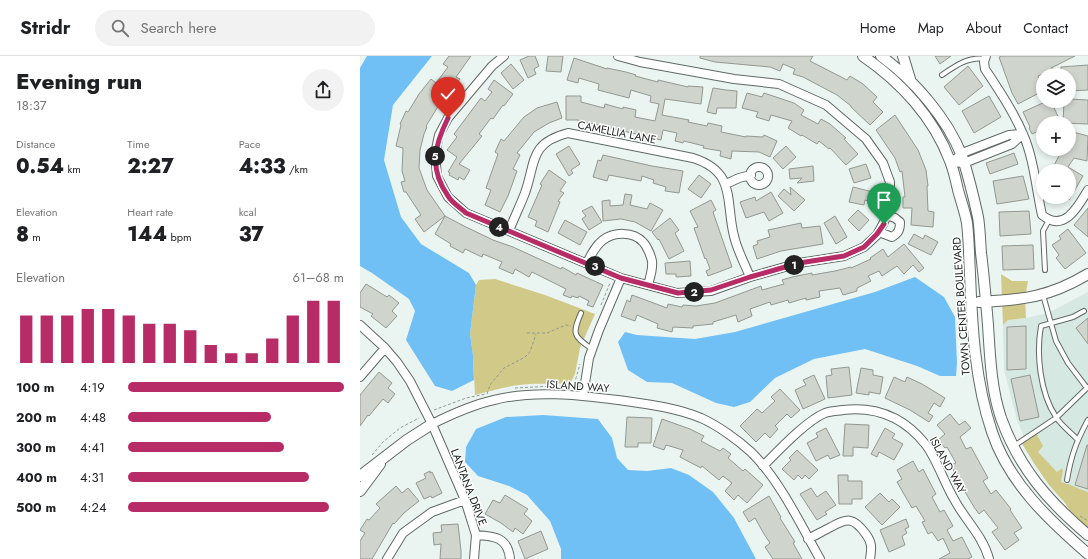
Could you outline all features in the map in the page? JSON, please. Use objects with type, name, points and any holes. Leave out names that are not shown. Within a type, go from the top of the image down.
[{"type":"street","points":[[504,56],[492,66],[448,118],[439,136],[435,154],[437,176],[448,198],[466,213],[621,278],[678,293],[711,290],[799,263],[844,256],[864,247],[879,232],[887,215],[890,198],[890,182],[883,163],[866,139],[826,105],[780,84],[734,79],[640,62],[618,56]]},
{"type":"street","points":[[903,56],[911,81]]},
{"type":"street","name":"TOWN CENTER BOULEVARD","points":[[874,57],[911,81],[928,100],[941,119],[963,159],[978,218],[992,377],[1001,417],[1014,447],[1028,472],[1044,493],[1067,517],[1088,535]]},
{"type":"street","name":"TOWN CENTER BOULEVARD","points":[[874,57],[907,92],[922,111],[942,142],[951,162],[967,222],[971,303],[981,392],[992,433],[1002,455],[1022,488],[1039,509],[1064,534],[1088,554]]},
{"type":"street","points":[[985,57],[985,69],[1012,112],[1023,134],[1034,171],[1042,215],[1049,220],[1059,222],[1065,219],[1072,213],[1088,190]]},
{"type":"street","name":"CAMELLIA LANE","points":[[509,231],[525,193],[536,152],[546,141],[556,136],[568,133],[698,160],[715,169],[726,184],[730,199],[734,237],[750,277]]},
{"type":"street","points":[[951,162],[1012,144],[1023,134]]},
{"type":"street","points":[[726,184],[750,175]]},
{"type":"street","points":[[879,232],[892,237],[897,234],[900,229],[900,222],[887,215]]},
{"type":"street","points":[[587,263],[594,250],[602,240],[613,235],[624,234],[634,237],[643,241],[652,260],[652,272],[648,285]]},
{"type":"street","points":[[971,303],[1025,299],[1042,295],[1070,285],[1088,274]]},
{"type":"street","points":[[583,396],[589,358],[621,278]]},
{"type":"street","name":"LANTANA DRIVE","points":[[360,325],[385,348],[397,362],[410,381],[432,424],[465,500],[476,535],[474,559]]},
{"type":"street","points":[[360,377],[385,348]]},
{"type":"street","name":"ISLAND WAY","points":[[360,476],[407,440],[432,424],[461,410],[495,400],[522,396],[583,396],[674,409],[702,419],[726,433],[751,452],[763,466],[785,498],[820,559]]},
{"type":"street","name":"ISLAND WAY","points":[[763,466],[790,439],[826,412],[850,409],[880,412],[897,419],[915,433],[927,447],[954,501],[986,548],[989,559]]},
{"type":"street","points":[[1002,455],[1014,447]]},
{"type":"street","name":"ISLAND WAY","points":[[360,491],[387,455]]},
{"type":"street","points":[[387,559],[403,533],[432,512],[465,500]]},
{"type":"street","points":[[808,539],[842,520],[850,520],[859,525],[871,540],[872,551],[870,559]]},
{"type":"street","points":[[476,535],[492,536],[504,541],[510,552],[510,559]]},
{"type":"lane","points":[[942,75],[972,57],[985,57]]},
{"type":"lane","points":[[1045,270],[1043,230],[1049,220]]},
{"type":"lane","points":[[1014,447],[1056,418],[1088,387],[1068,363],[1056,341],[1042,295]]},
{"type":"lane","points":[[1077,439],[1056,418],[1051,408],[1043,386],[1038,340],[1041,326],[1073,317],[1084,311]]},
{"type":"lane","points":[[581,312],[575,328],[576,334],[580,341],[592,349]]},
{"type":"lane","points":[[1067,480],[1070,459],[1077,439],[1088,420]]},
{"type":"path","points":[[599,310],[610,283]]},
{"type":"path","points":[[528,333],[547,333],[566,325],[575,328]]},
{"type":"path","points":[[486,402],[487,392],[497,374],[504,368],[525,357],[530,352],[536,334]]},
{"type":"path","points":[[513,388],[574,385],[581,362]]},
{"type":"shaded area","points":[[1001,274],[1012,281],[1028,281],[1025,299],[1026,318],[1008,320],[1003,325]]},
{"type":"shaded area","points":[[495,279],[545,295],[595,314],[580,348],[575,374],[571,382],[516,385],[475,395],[473,355],[470,334],[476,285],[479,280]]},
{"type":"shaded area","points":[[1088,292],[1088,492],[1061,482],[1063,471],[1062,468],[1057,472],[1025,439],[1017,420],[1004,370],[1003,325],[1008,320],[1048,313]]},
{"type":"shaded area","points":[[1036,433],[1043,446],[1038,452],[1057,472],[1062,468],[1063,471],[1061,482],[1088,492],[1088,528],[1070,511],[1049,485],[1021,442]]},
{"type":"water","points":[[367,56],[432,56],[393,105],[384,160],[401,217],[421,244],[469,273],[476,285],[470,334],[474,380],[452,391],[435,386],[406,340],[415,311],[409,299],[360,266],[360,68]]},
{"type":"water","points":[[915,277],[944,297],[955,317],[957,363],[956,376],[940,376],[917,366],[865,349],[814,359],[775,378],[750,402],[734,407],[716,403],[672,383],[647,382],[628,370],[618,342],[625,332],[637,335],[695,339],[735,332],[875,292]]},
{"type":"water","points":[[543,415],[598,419],[612,438],[617,458],[628,470],[647,471],[671,468],[689,475],[713,492],[734,518],[756,559],[561,559],[561,549],[550,521],[527,495],[509,486],[478,476],[465,462],[466,447],[476,429],[506,417]]},
{"type":"building","points":[[449,56],[471,56],[456,77],[460,79],[444,101],[442,100],[426,126],[427,127],[420,150],[419,168],[427,190],[445,216],[424,232],[415,219],[421,215],[406,192],[404,192],[401,182],[405,181],[402,171],[403,148],[396,146],[400,124],[406,111],[408,112],[419,94],[431,79],[436,83],[448,67],[443,64]]},
{"type":"building","points":[[529,56],[535,56],[539,66],[534,69],[536,74],[528,78],[520,60]]},
{"type":"building","points":[[548,56],[563,56],[561,72],[546,71]]},
{"type":"building","points":[[700,56],[813,56],[810,61],[847,80],[850,76],[863,84],[877,97],[873,102],[883,112],[870,125],[851,106],[837,95],[803,77],[793,74],[795,69],[783,64],[780,71],[770,67],[715,62],[700,58]]},
{"type":"building","points":[[935,56],[951,56],[940,64]]},
{"type":"building","points":[[1075,56],[1051,68],[1036,68],[1036,95],[1018,104],[1012,93],[999,57]]},
{"type":"building","points":[[574,58],[607,69],[626,72],[658,82],[658,80],[688,87],[703,87],[701,104],[665,99],[662,115],[689,120],[688,122],[707,126],[708,123],[722,126],[721,132],[746,137],[763,137],[764,135],[777,141],[770,157],[759,152],[732,151],[731,159],[720,156],[721,151],[703,148],[704,146],[684,141],[683,143],[675,141],[677,133],[663,130],[661,140],[577,120],[566,120],[566,96],[581,96],[581,102],[604,108],[605,104],[623,109],[623,107],[636,110],[635,117],[655,121],[659,104],[650,102],[651,96],[631,90],[629,98],[598,90],[599,84],[579,78],[578,83],[567,80]]},
{"type":"building","points":[[511,64],[524,80],[513,89],[501,73]]},
{"type":"building","points":[[1088,65],[1088,90],[1076,91],[1076,68],[1061,67]]},
{"type":"building","points":[[968,66],[983,86],[959,105],[944,87]]},
{"type":"building","points":[[494,80],[513,94],[493,119],[491,118],[479,134],[482,136],[459,164],[470,170],[464,180],[459,177],[458,180],[449,175],[450,173],[448,172],[457,157],[447,150],[457,137],[454,134],[481,98],[485,101],[492,92],[488,89]]},
{"type":"building","points":[[713,88],[737,91],[736,108],[717,108],[716,114],[707,112]]},
{"type":"building","points":[[747,93],[762,97],[764,93],[794,103],[804,110],[801,115],[818,124],[821,119],[830,124],[846,138],[844,139],[858,154],[846,165],[830,148],[829,149],[819,141],[817,144],[788,128],[792,121],[771,115],[769,121],[756,117],[758,112],[742,108]]},
{"type":"building","points":[[989,96],[1001,117],[974,133],[962,111]]},
{"type":"building","points":[[1076,99],[1088,100],[1088,124],[1076,124],[1076,116],[1063,116],[1064,108],[1076,108]]},
{"type":"building","points":[[557,102],[562,118],[549,123],[534,132],[517,153],[520,155],[513,169],[517,171],[508,196],[500,212],[485,205],[491,190],[486,188],[498,154],[495,152],[501,139],[504,141],[524,117],[537,108]]},
{"type":"building","points":[[1036,106],[1036,108],[1054,108],[1058,116],[1036,116],[1036,132],[1032,134],[1023,112]]},
{"type":"building","points":[[895,115],[918,150],[926,170],[928,186],[928,211],[934,212],[933,227],[911,225],[912,208],[903,208],[903,197],[905,197],[902,171],[900,172],[895,158],[876,130]]},
{"type":"building","points":[[1076,133],[1088,136],[1087,161],[1074,158],[1070,164],[1055,164],[1059,156],[1076,156]]},
{"type":"building","points":[[569,146],[580,164],[571,170],[573,173],[569,176],[556,154]]},
{"type":"building","points":[[786,146],[796,157],[783,169],[773,158]]},
{"type":"building","points":[[1014,153],[1018,164],[990,174],[986,163]]},
{"type":"building","points":[[603,155],[683,171],[679,193],[665,191],[666,187],[653,183],[654,180],[642,176],[641,181],[609,175],[607,181],[593,177],[598,160],[601,161]]},
{"type":"building","points":[[866,164],[871,178],[854,183],[849,169]]},
{"type":"building","points":[[813,166],[814,181],[797,183],[802,178],[790,179],[789,169]]},
{"type":"building","points":[[549,170],[566,182],[560,191],[564,193],[558,201],[560,202],[548,232],[535,226],[537,221],[528,217],[542,185],[540,184]]},
{"type":"building","points":[[1076,172],[1083,176],[1076,188]]},
{"type":"building","points":[[699,175],[711,184],[701,198],[688,189]]},
{"type":"building","points":[[1023,176],[1029,199],[997,204],[993,181]]},
{"type":"building","points":[[790,187],[805,200],[794,211],[778,196],[784,189],[791,195]]},
{"type":"building","points":[[853,187],[877,193],[874,203],[865,200],[864,205],[849,202]]},
{"type":"building","points":[[771,192],[783,213],[769,221],[764,212],[746,218],[740,202],[755,197],[756,201]]},
{"type":"building","points":[[625,194],[632,195],[630,205],[647,209],[650,203],[663,210],[651,231],[635,222],[621,219],[603,221],[602,201],[610,200],[610,206],[623,205]]},
{"type":"building","points":[[711,200],[716,210],[713,212],[732,267],[708,276],[706,271],[710,269],[694,228],[698,227],[690,211]]},
{"type":"building","points":[[592,206],[602,222],[589,230],[582,219],[586,216],[582,211]]},
{"type":"building","points":[[1088,208],[1088,237],[1074,225]]},
{"type":"building","points":[[858,210],[869,220],[859,231],[848,220]]},
{"type":"building","points":[[1029,211],[1031,234],[1000,236],[999,212]]},
{"type":"building","points":[[445,216],[493,240],[513,247],[561,269],[562,267],[576,275],[577,273],[603,285],[593,307],[587,305],[589,301],[579,296],[578,298],[572,296],[571,298],[563,295],[566,289],[532,272],[529,277],[515,269],[513,274],[499,268],[502,262],[483,254],[482,257],[465,249],[463,253],[450,246],[451,244],[435,234]]},
{"type":"building","points":[[835,216],[847,237],[836,244],[824,223]]},
{"type":"building","points":[[670,218],[679,230],[675,233],[684,251],[669,259],[659,239],[658,240],[652,232]]},
{"type":"building","points":[[565,220],[587,232],[580,245],[558,233]]},
{"type":"building","points":[[801,223],[802,228],[820,226],[823,244],[781,251],[757,259],[753,246],[758,244],[757,241],[770,237],[768,230]]},
{"type":"building","points":[[1068,229],[1086,253],[1065,269],[1056,258],[1059,255],[1052,245],[1061,239],[1059,236]]},
{"type":"building","points":[[914,234],[923,239],[925,235],[938,242],[931,255],[908,244]]},
{"type":"building","points":[[904,244],[924,268],[919,272],[913,265],[904,274],[897,266],[882,276],[879,271],[868,276],[871,281],[857,288],[857,291],[843,295],[840,288],[819,291],[820,297],[806,300],[806,298],[789,303],[788,300],[771,305],[770,302],[750,309],[752,316],[738,322],[736,315],[713,322],[713,324],[693,326],[693,328],[673,327],[672,332],[657,328],[658,324],[637,315],[635,321],[621,316],[627,300],[630,302],[632,295],[667,308],[668,304],[682,307],[683,305],[696,306],[715,303],[761,286],[762,290],[784,284],[782,280],[792,277],[851,268],[871,259],[870,258],[883,249],[888,257]]},
{"type":"building","points":[[1033,245],[1034,269],[1003,270],[1002,246]]},
{"type":"building","points":[[690,261],[691,276],[676,277],[676,274],[666,274],[665,263]]},
{"type":"building","points":[[366,284],[387,297],[389,295],[399,303],[392,311],[397,316],[386,328],[371,316],[373,314],[360,307],[360,293]]},
{"type":"building","points":[[1088,318],[1088,344],[1076,328]]},
{"type":"building","points":[[1026,326],[1026,369],[1007,370],[1007,327]]},
{"type":"building","points":[[849,367],[852,395],[828,398],[826,376],[832,375],[831,369]]},
{"type":"building","points":[[861,368],[873,370],[873,375],[883,377],[880,394],[869,392],[869,395],[856,393]]},
{"type":"building","points":[[379,372],[392,383],[388,388],[395,394],[388,403],[383,399],[360,426],[360,395]]},
{"type":"building","points":[[814,375],[825,399],[803,409],[795,390],[806,385],[803,380]]},
{"type":"building","points":[[1030,375],[1039,417],[1020,421],[1011,379]]},
{"type":"building","points":[[894,377],[905,382],[907,377],[945,398],[940,407],[934,403],[928,413],[933,416],[929,422],[910,410],[885,398]]},
{"type":"building","points":[[780,389],[800,410],[791,418],[787,414],[775,426],[778,429],[770,438],[765,433],[756,442],[740,426],[757,409],[762,413],[775,401],[771,397]]},
{"type":"building","points":[[950,414],[959,425],[965,421],[971,428],[960,437],[966,449],[971,447],[988,478],[983,481],[991,494],[996,490],[1011,509],[1010,510],[1022,528],[1014,533],[1019,540],[1005,550],[992,532],[998,528],[984,510],[979,514],[974,507],[951,465],[956,463],[947,447],[945,448],[938,440],[945,434],[937,425]]},
{"type":"building","points":[[627,417],[652,418],[651,443],[638,443],[638,447],[625,447]]},
{"type":"building","points":[[662,419],[690,429],[704,436],[701,441],[720,451],[723,448],[731,454],[728,458],[743,471],[745,469],[763,485],[747,503],[738,495],[734,500],[725,491],[732,483],[723,476],[719,480],[702,466],[701,468],[680,457],[683,450],[666,445],[664,450],[653,446]]},
{"type":"building","points":[[845,424],[869,425],[868,448],[853,447],[853,456],[843,456]]},
{"type":"building","points":[[826,428],[840,455],[830,459],[828,455],[816,461],[807,443],[818,437],[816,433]]},
{"type":"building","points":[[885,428],[895,434],[892,438],[903,444],[894,460],[879,452],[877,457],[871,454]]},
{"type":"building","points":[[1088,445],[1088,489],[1075,485]]},
{"type":"building","points":[[797,450],[818,470],[809,479],[805,475],[802,479],[798,475],[794,480],[782,469],[791,460],[789,458]]},
{"type":"building","points":[[913,461],[919,472],[923,469],[936,494],[932,497],[940,512],[944,510],[953,526],[947,530],[953,541],[962,537],[972,557],[968,559],[939,559],[950,553],[943,538],[938,541],[932,532],[928,534],[922,522],[925,521],[916,506],[912,508],[897,482],[902,479],[897,470]]},
{"type":"building","points":[[430,471],[430,473],[432,472],[442,493],[432,498],[431,496],[424,499],[416,483],[426,478],[424,474]]},
{"type":"building","points":[[838,475],[848,475],[848,481],[862,481],[862,499],[852,499],[852,504],[839,504]]},
{"type":"building","points":[[396,486],[402,493],[408,488],[419,501],[404,513],[394,524],[393,523],[372,559],[360,559],[360,541],[365,533],[360,530],[367,519],[369,520],[380,508],[376,504]]},
{"type":"building","points":[[811,488],[817,497],[826,491],[836,505],[825,512],[827,514],[817,520],[800,494]]},
{"type":"building","points":[[880,493],[889,502],[892,499],[900,507],[882,525],[865,507]]},
{"type":"building","points":[[505,495],[528,509],[524,514],[532,521],[523,534],[515,528],[513,532],[485,514],[493,500],[500,503]]},
{"type":"building","points":[[769,496],[781,517],[780,518],[795,542],[793,543],[802,559],[773,559],[765,547],[770,543],[755,518],[749,522],[743,512]]},
{"type":"building","points":[[906,519],[909,527],[905,529],[907,533],[902,536],[905,545],[889,552],[880,530]]},
{"type":"building","points":[[458,524],[461,559],[440,559],[441,544],[434,545],[433,533],[442,532],[441,525]]},
{"type":"building","points":[[541,531],[548,549],[525,559],[518,541]]},
{"type":"route","points":[[448,118],[439,136],[435,154],[437,176],[448,198],[466,213],[621,278],[678,293],[711,290],[799,263],[844,256],[864,247],[877,234],[884,224]]}]
